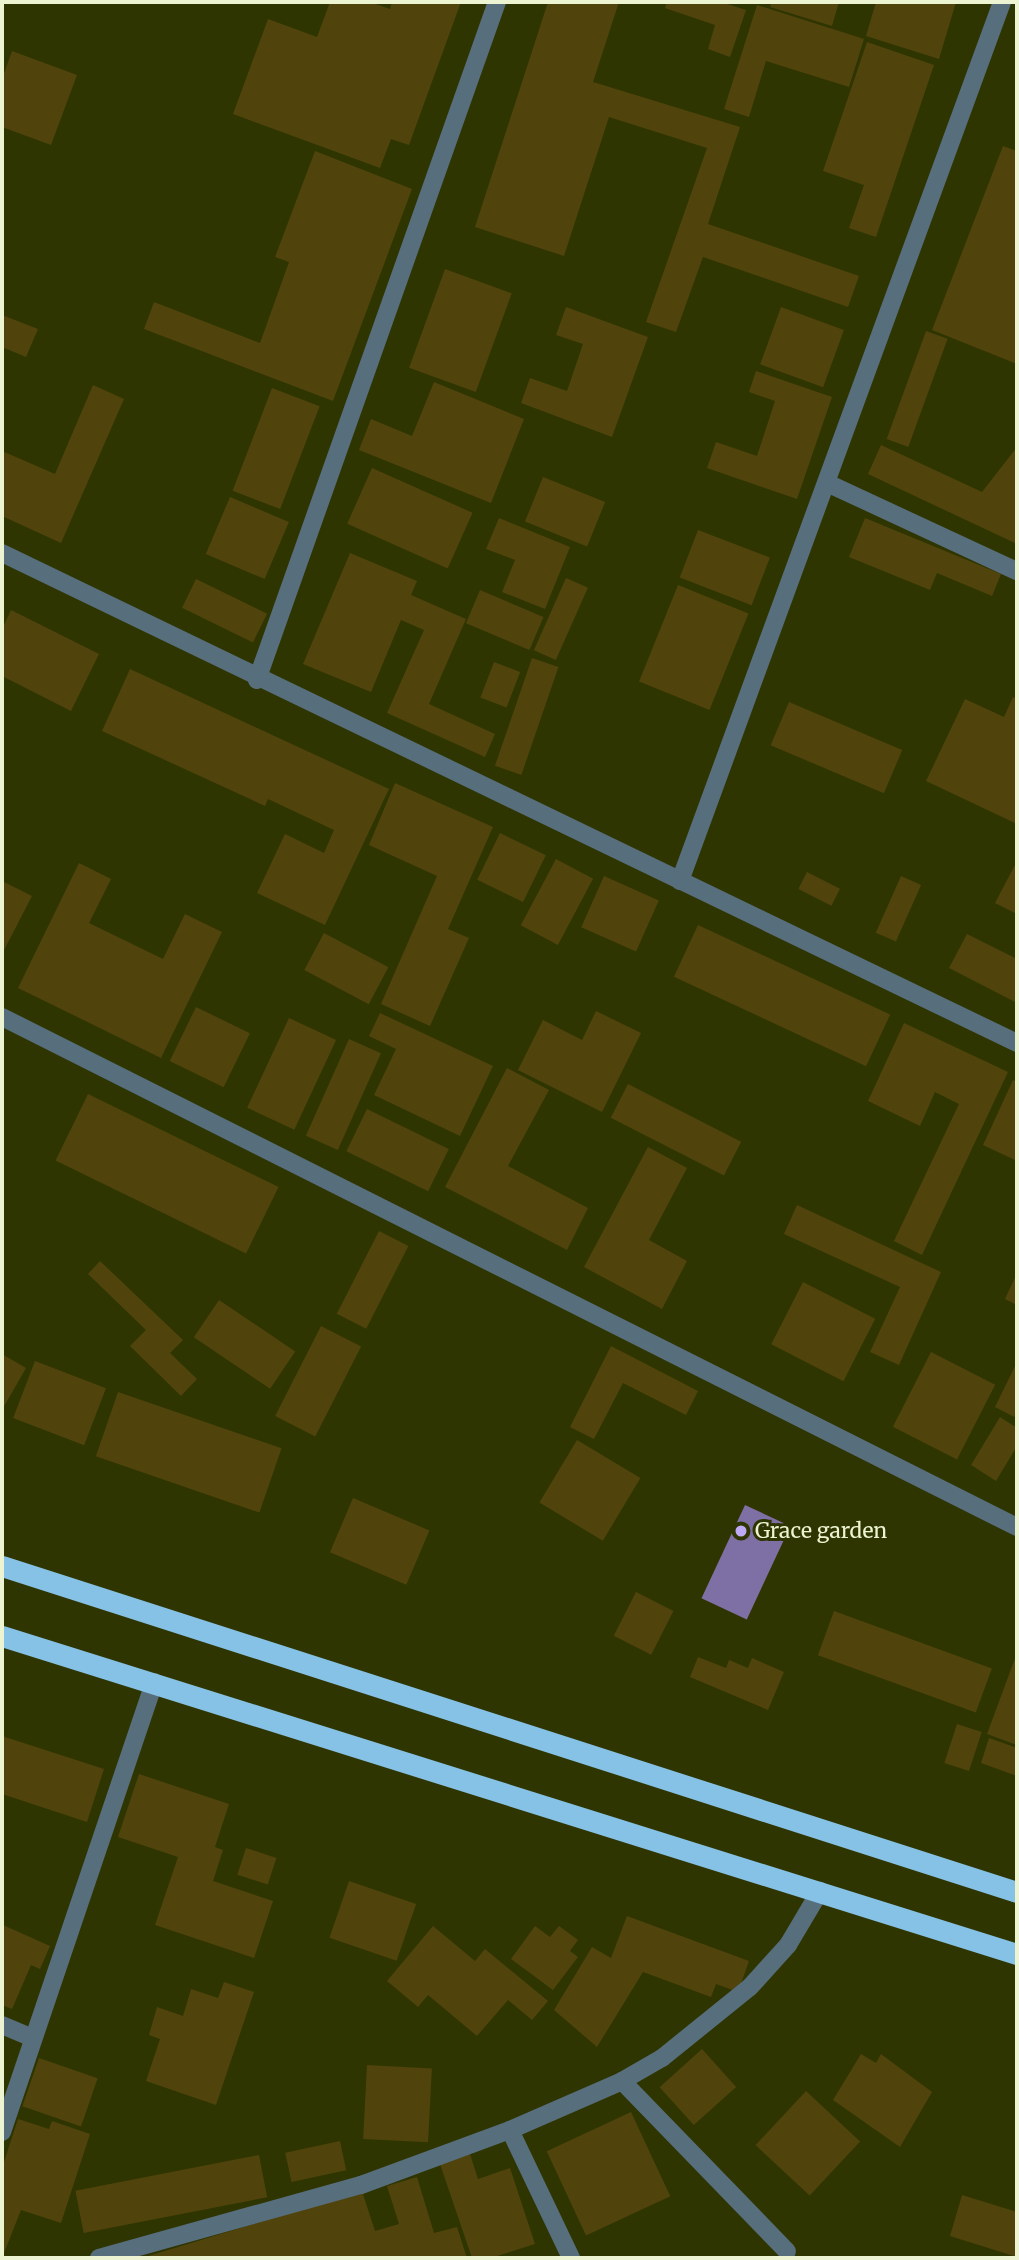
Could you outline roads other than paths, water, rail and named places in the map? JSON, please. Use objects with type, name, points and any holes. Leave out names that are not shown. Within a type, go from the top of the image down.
[{"type":"highway","points":[[2,1566],[1017,1892]]},
{"type":"highway","points":[[2,1636],[1017,1954]]},
{"type":"street","points":[[257,680],[497,2]]},
{"type":"street","points":[[680,881],[1002,2]]},
{"type":"street","points":[[827,483],[1017,571]]},
{"type":"street","points":[[2,553],[257,680],[1017,1043]]},
{"type":"street","points":[[2,1017],[1017,1527]]},
{"type":"street","points":[[2,2132],[154,1682]]},
{"type":"street","points":[[99,2258],[361,2185],[510,2130],[622,2081],[662,2058],[750,1987],[788,1945],[820,1891]]},
{"type":"street","points":[[2,2025],[33,2038]]},
{"type":"street","points":[[622,2081],[787,2252]]},
{"type":"street","points":[[510,2130],[571,2258]]},
{"type":"place","name":"Grace garden","points":[[741,1531]]}]
